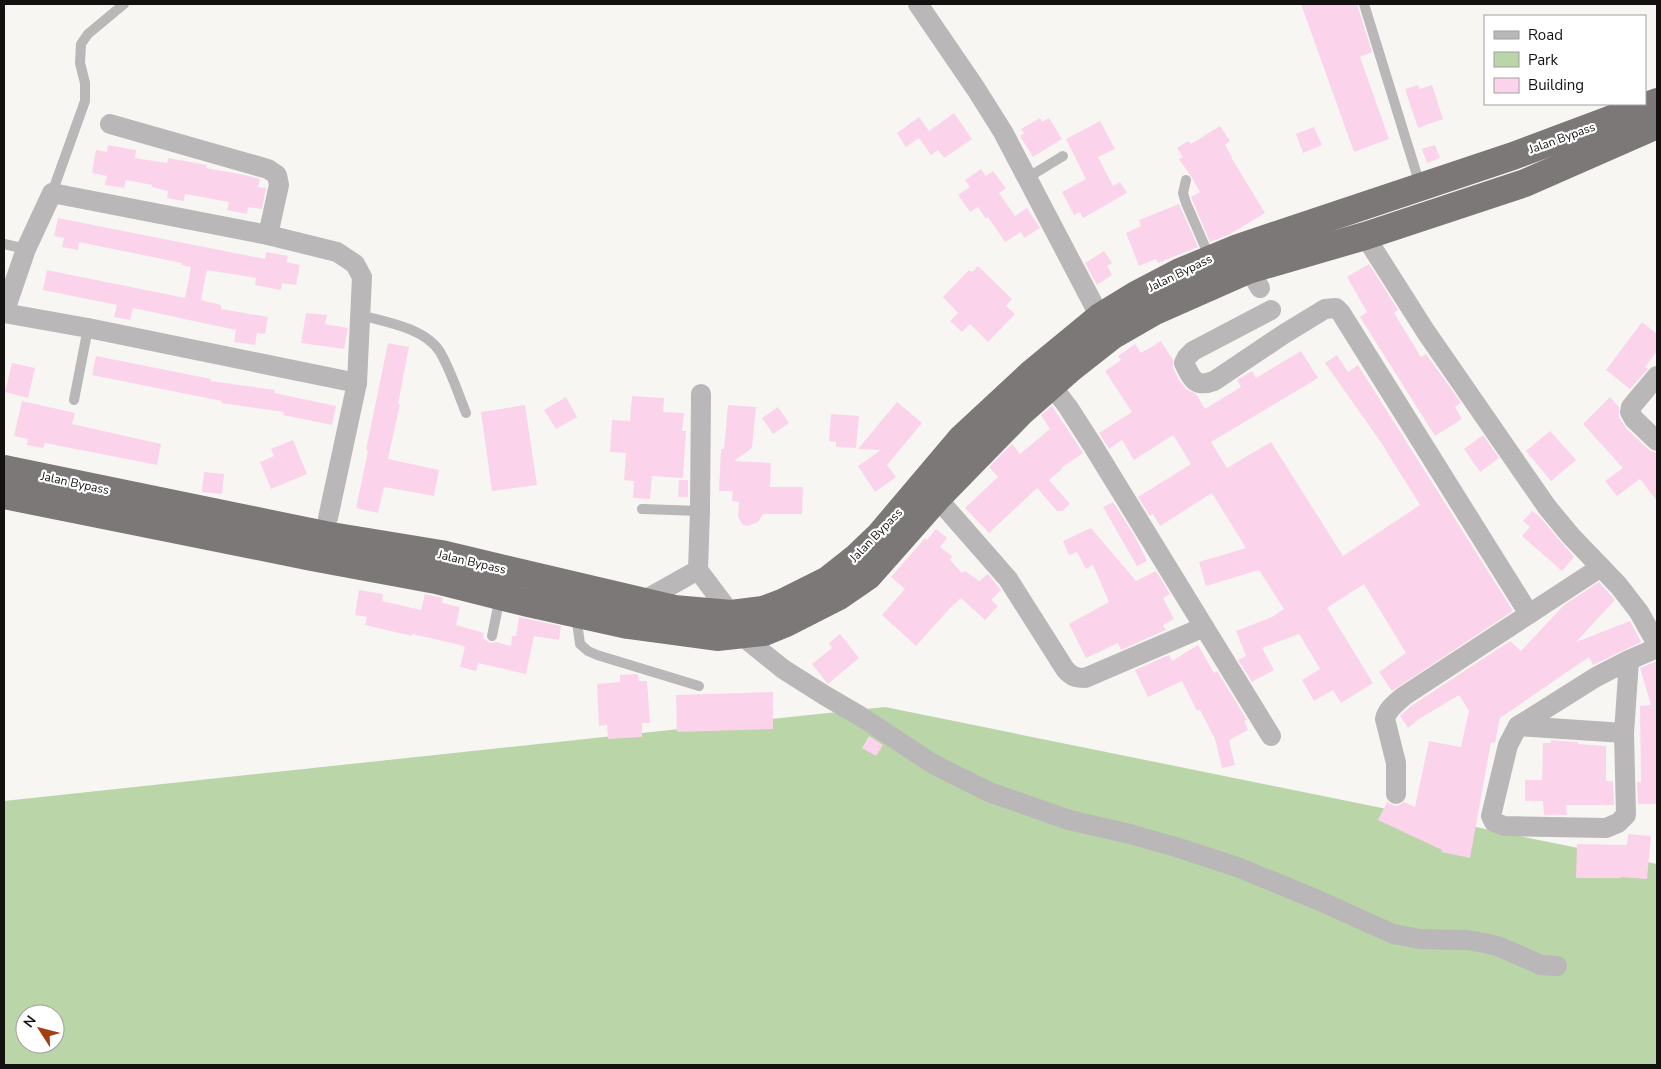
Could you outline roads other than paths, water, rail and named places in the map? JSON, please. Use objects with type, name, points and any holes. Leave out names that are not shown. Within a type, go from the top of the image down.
[{"type":"highway","name":"Jalan Bypass","points":[[1256,283],[1420,186],[1513,156],[1652,116]]},
{"type":"highway","name":"Jalan Bypass","points":[[4,494],[312,557],[439,567],[641,602],[764,632],[839,596],[868,576],[937,498],[1021,412],[1051,385],[1114,335],[1153,312],[1256,283],[1365,236],[1525,183],[1652,116]]},
{"type":"highway","name":"Jalan Bypass","points":[[4,469],[326,526],[439,567],[500,596],[628,625],[717,637],[763,610],[782,603],[828,580],[857,558],[879,536],[961,439],[1032,373],[1100,317],[1136,295],[1211,258],[1256,283]]},
{"type":"street","points":[[918,4],[994,117],[1100,317]]},
{"type":"street","points":[[110,124],[268,169],[277,176],[279,185],[268,235]]},
{"type":"street","points":[[326,526],[357,383],[362,277],[355,264],[337,252],[268,235],[52,193],[26,249],[4,313],[88,328],[357,383]]},
{"type":"street","points":[[1365,236],[1426,332],[1547,507],[1570,536],[1620,586],[1639,612],[1657,644]]},
{"type":"street","points":[[1284,334],[1256,283],[1187,357],[1184,363],[1193,380],[1197,383],[1206,384],[1214,381],[1325,309],[1336,308],[1529,614]]},
{"type":"street","points":[[1657,376],[1631,407],[1630,412],[1634,419],[1657,440]]},
{"type":"street","points":[[1051,385],[1068,406],[1271,736]]},
{"type":"street","points":[[701,394],[698,570],[736,625],[769,659],[933,764],[989,792],[1069,820],[1176,847],[1240,868],[1393,934],[1420,939],[1485,942],[1541,964],[1557,966]]},
{"type":"street","points":[[937,498],[1008,579],[1065,669],[1076,678],[1085,678],[1204,627]]},
{"type":"street","points":[[1396,794],[1396,763],[1385,719],[1386,714],[1404,696],[1601,567]]},
{"type":"street","points":[[641,602],[698,570]]},
{"type":"street","points":[[1629,660],[1624,734],[1626,815],[1618,823],[1606,828],[1504,826],[1494,822],[1491,816],[1508,746],[1518,726],[1596,677],[1629,660],[1657,648]]},
{"type":"street","points":[[1518,726],[1624,734]]},
{"type":"lane","points":[[52,193],[85,101],[86,83],[80,63],[82,44],[88,34],[124,4]]},
{"type":"lane","points":[[1364,4],[1420,186]]},
{"type":"lane","points":[[1027,178],[1063,156]]},
{"type":"lane","points":[[1186,180],[1183,193],[1211,258]]},
{"type":"lane","points":[[4,244],[26,249]]},
{"type":"lane","points":[[360,315],[402,326],[422,335],[439,351],[466,414]]},
{"type":"lane","points":[[74,400],[88,328]]},
{"type":"lane","points":[[642,509],[700,511]]},
{"type":"lane","points":[[492,636],[500,596]]},
{"type":"lane","points":[[576,614],[580,644],[588,651],[699,686]]}]
